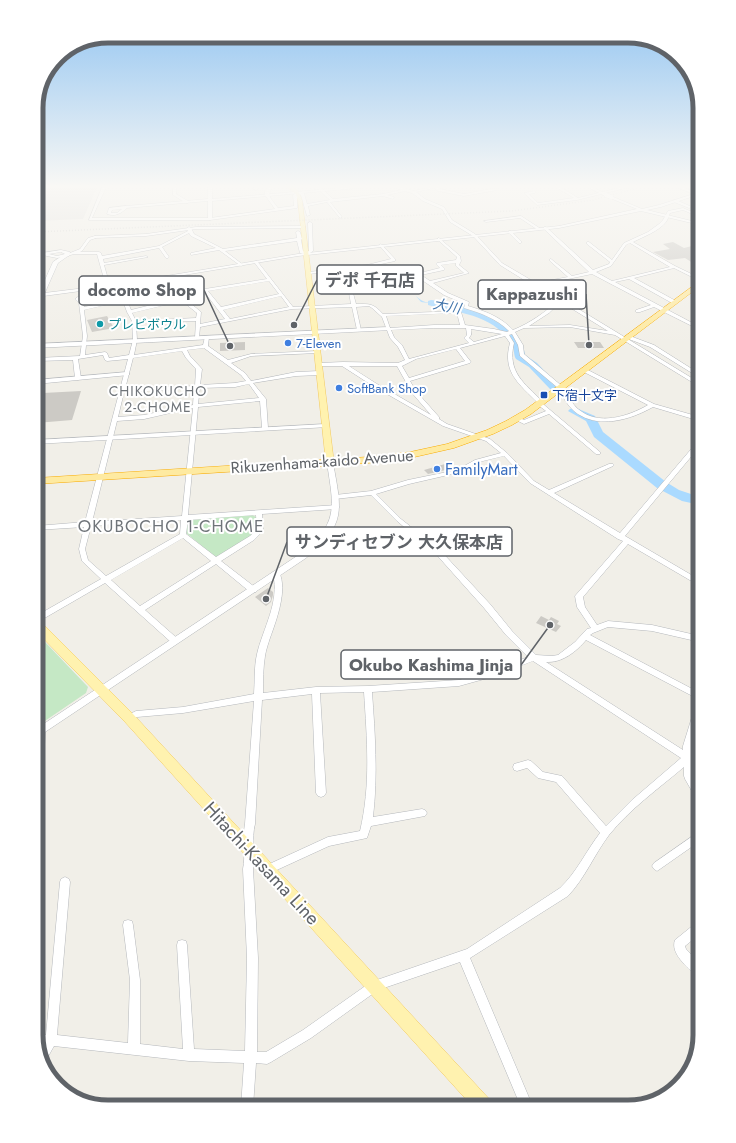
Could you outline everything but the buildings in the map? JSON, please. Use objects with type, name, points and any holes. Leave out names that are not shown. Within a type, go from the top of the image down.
[{"type":"highway","name":"Rikuzenhama-kaido Avenue","points":[[43,481],[368,460],[419,454],[441,449],[481,436],[518,419],[693,288]]},
{"type":"main road","points":[[304,238],[330,462]]},
{"type":"main road","points":[[43,286],[55,257],[66,254]]},
{"type":"main road","name":"Hitachi-Kasama Line","points":[[43,631],[129,718],[479,1100]]},
{"type":"street","points":[[43,254],[55,257],[79,249],[84,238]]},
{"type":"street","points":[[76,253],[84,248],[89,239],[91,238]]},
{"type":"street","points":[[100,258],[160,247],[175,238]]},
{"type":"street","points":[[203,238],[241,264]]},
{"type":"street","points":[[306,254],[311,251],[311,238]]},
{"type":"street","points":[[43,295],[118,285],[306,254],[445,238]]},
{"type":"street","points":[[477,238],[501,264],[560,301],[617,334],[652,346],[693,372]]},
{"type":"street","points":[[516,238],[520,242]]},
{"type":"street","points":[[556,238],[592,272],[693,325]]},
{"type":"street","points":[[535,285],[592,272],[610,265],[621,247],[637,238]]},
{"type":"street","points":[[192,254],[300,239],[301,252],[306,254]]},
{"type":"street","points":[[429,283],[467,273],[457,265],[459,257],[439,239]]},
{"type":"street","points":[[630,242],[693,276]]},
{"type":"street","points":[[588,243],[612,262]]},
{"type":"street","points":[[308,273],[334,271],[394,260],[381,245]]},
{"type":"street","points":[[160,247],[167,257]]},
{"type":"street","points":[[66,254],[99,253],[108,286]]},
{"type":"street","points":[[102,264],[146,257]]},
{"type":"street","points":[[458,260],[438,264],[443,269],[417,275],[446,294],[467,303],[466,307],[479,310],[512,329],[510,334],[512,343],[509,350],[509,364],[518,381],[540,404],[598,453]]},
{"type":"street","points":[[551,260],[570,276]]},
{"type":"street","points":[[256,262],[292,308]]},
{"type":"street","points":[[611,282],[674,267]]},
{"type":"street","points":[[334,271],[351,293],[359,330]]},
{"type":"street","points":[[159,278],[199,313],[197,338]]},
{"type":"street","points":[[631,278],[674,302]]},
{"type":"street","points":[[229,321],[205,290],[269,280]]},
{"type":"street","points":[[118,285],[126,300],[134,322],[135,340],[90,524],[82,549],[82,556],[85,561],[175,641]]},
{"type":"street","points":[[82,357],[85,336],[81,303],[76,299],[90,289]]},
{"type":"street","points":[[82,309],[171,289]]},
{"type":"street","points":[[220,309],[281,295]]},
{"type":"street","points":[[130,312],[183,299]]},
{"type":"street","points":[[319,365],[372,363],[399,365],[407,360],[510,334],[549,313],[560,301]]},
{"type":"street","points":[[199,326],[292,308],[370,305],[382,315],[392,338],[400,346],[407,360]]},
{"type":"street","points":[[638,311],[655,305]]},
{"type":"street","points":[[382,315],[459,312],[469,335],[466,338],[473,344]]},
{"type":"street","points":[[134,322],[199,319]]},
{"type":"street","points":[[43,346],[359,330],[466,326],[487,328],[510,334],[522,346],[522,355],[561,388],[577,411],[600,421],[637,413],[652,405]]},
{"type":"street","points":[[525,327],[570,326],[617,334]]},
{"type":"street","points":[[206,346],[207,337]]},
{"type":"street","points":[[626,338],[693,381]]},
{"type":"street","points":[[43,360],[75,358],[105,353],[107,360],[206,346],[228,362],[252,383],[263,399],[265,428]]},
{"type":"street","points":[[408,380],[468,362],[457,348]]},
{"type":"street","points":[[183,535],[199,369],[188,357],[184,349]]},
{"type":"street","points":[[228,362],[251,355],[318,352]]},
{"type":"street","points":[[75,358],[78,378]]},
{"type":"street","points":[[343,364],[374,386],[441,423],[468,434],[481,436],[506,454],[532,482],[624,539],[693,579]]},
{"type":"street","points":[[399,365],[414,392],[441,423]]},
{"type":"street","points":[[584,370],[652,405],[693,417]]},
{"type":"street","points":[[122,391],[252,383],[296,374],[320,373]]},
{"type":"street","points":[[43,381],[126,374]]},
{"type":"street","points":[[116,419],[144,417],[196,407],[263,399]]},
{"type":"street","points":[[518,419],[524,422],[549,412]]},
{"type":"street","points":[[43,442],[265,428],[326,426]]},
{"type":"street","points":[[596,628],[581,607],[579,596],[616,555],[624,539],[663,487],[693,451]]},
{"type":"street","points":[[335,497],[372,493],[408,482],[459,471],[477,461],[506,454]]},
{"type":"street","points":[[43,730],[277,574],[322,541],[333,526],[336,507],[330,462]]},
{"type":"street","points":[[549,493],[611,465]]},
{"type":"street","points":[[372,493],[398,520],[437,552],[487,606],[509,633],[534,658],[693,760]]},
{"type":"street","points":[[43,527],[336,507]]},
{"type":"street","points":[[140,609],[252,538],[260,530],[259,512]]},
{"type":"street","points":[[183,535],[253,590]]},
{"type":"street","points":[[43,616],[183,535]]},
{"type":"street","points":[[248,1100],[252,1058],[252,921],[248,847],[261,656],[273,619],[278,594],[279,583],[277,574]]},
{"type":"street","points":[[129,718],[136,714],[183,710],[258,697],[316,690],[368,689],[459,682],[492,674],[534,658],[552,659],[560,657],[596,628],[608,624],[659,630],[693,637]]},
{"type":"street","points":[[585,636],[693,693]]},
{"type":"street","points":[[578,644],[597,642]]},
{"type":"street","points":[[268,869],[328,842],[364,835],[367,822],[372,742],[368,689]]},
{"type":"street","points":[[316,690],[321,793]]},
{"type":"street","points":[[693,727],[687,746],[688,776],[693,785]]},
{"type":"street","points":[[44,1041],[51,1040],[189,1055],[267,1058],[307,1034],[375,986],[463,955],[564,892],[575,881],[605,832],[626,811],[688,758]]},
{"type":"street","points":[[517,767],[528,764],[540,775],[559,779],[605,832]]},
{"type":"street","points":[[367,822],[422,813]]},
{"type":"street","points":[[657,866],[693,840]]},
{"type":"street","points":[[45,1051],[51,1040],[65,882]]},
{"type":"street","points":[[128,925],[135,980],[134,1049]]},
{"type":"street","points":[[693,933],[679,944],[681,952],[693,965]]},
{"type":"street","points":[[182,945],[189,1055]]},
{"type":"street","points":[[463,955],[524,1100]]},
{"type":"green space","points":[[251,514],[257,518],[255,531],[248,539],[220,557],[215,557],[185,532],[187,522],[191,520]]},
{"type":"green space","points":[[45,642],[88,687],[86,693],[43,722],[43,643]]},
{"type":"water","points":[[363,267],[365,267],[371,276],[403,286],[415,295],[404,288],[380,282],[372,278]]},
{"type":"water","points":[[416,296],[426,302],[465,309],[421,302]]},
{"type":"water","points":[[478,312],[498,321],[510,332],[505,331]]},
{"type":"waterway","name":"大川","points":[[431,303],[443,304],[468,310],[491,320],[510,335],[518,345],[520,357],[533,365],[554,387]]},
{"type":"waterway","name":"大川","points":[[574,411],[591,419],[598,434],[662,485],[674,493],[693,499]]},
{"type":"place","name":"プレビボウル","points":[[100,324]]},
{"type":"place","name":"デポ 千石店","points":[[294,325]]},
{"type":"place","name":"7-Eleven","points":[[288,343]]},
{"type":"place","name":"Kappazushi","points":[[589,345]]},
{"type":"place","name":"docomo Shop","points":[[230,346]]},
{"type":"place","name":"SoftBank Shop","points":[[339,388]]},
{"type":"place","name":"下宿十文字","points":[[544,395]]},
{"type":"place","name":"FamilyMart","points":[[437,469]]},
{"type":"place","name":"サンディセブン 大久保本店","points":[[266,599]]},
{"type":"place","name":"Okubo Kashima Jinja","points":[[550,625]]},
{"type":"district","name":"CHIKOKUCHO 2-CHOME","points":[[158,400]]},
{"type":"district","name":"OKUBOCHO 1-CHOME","points":[[171,526]]}]
